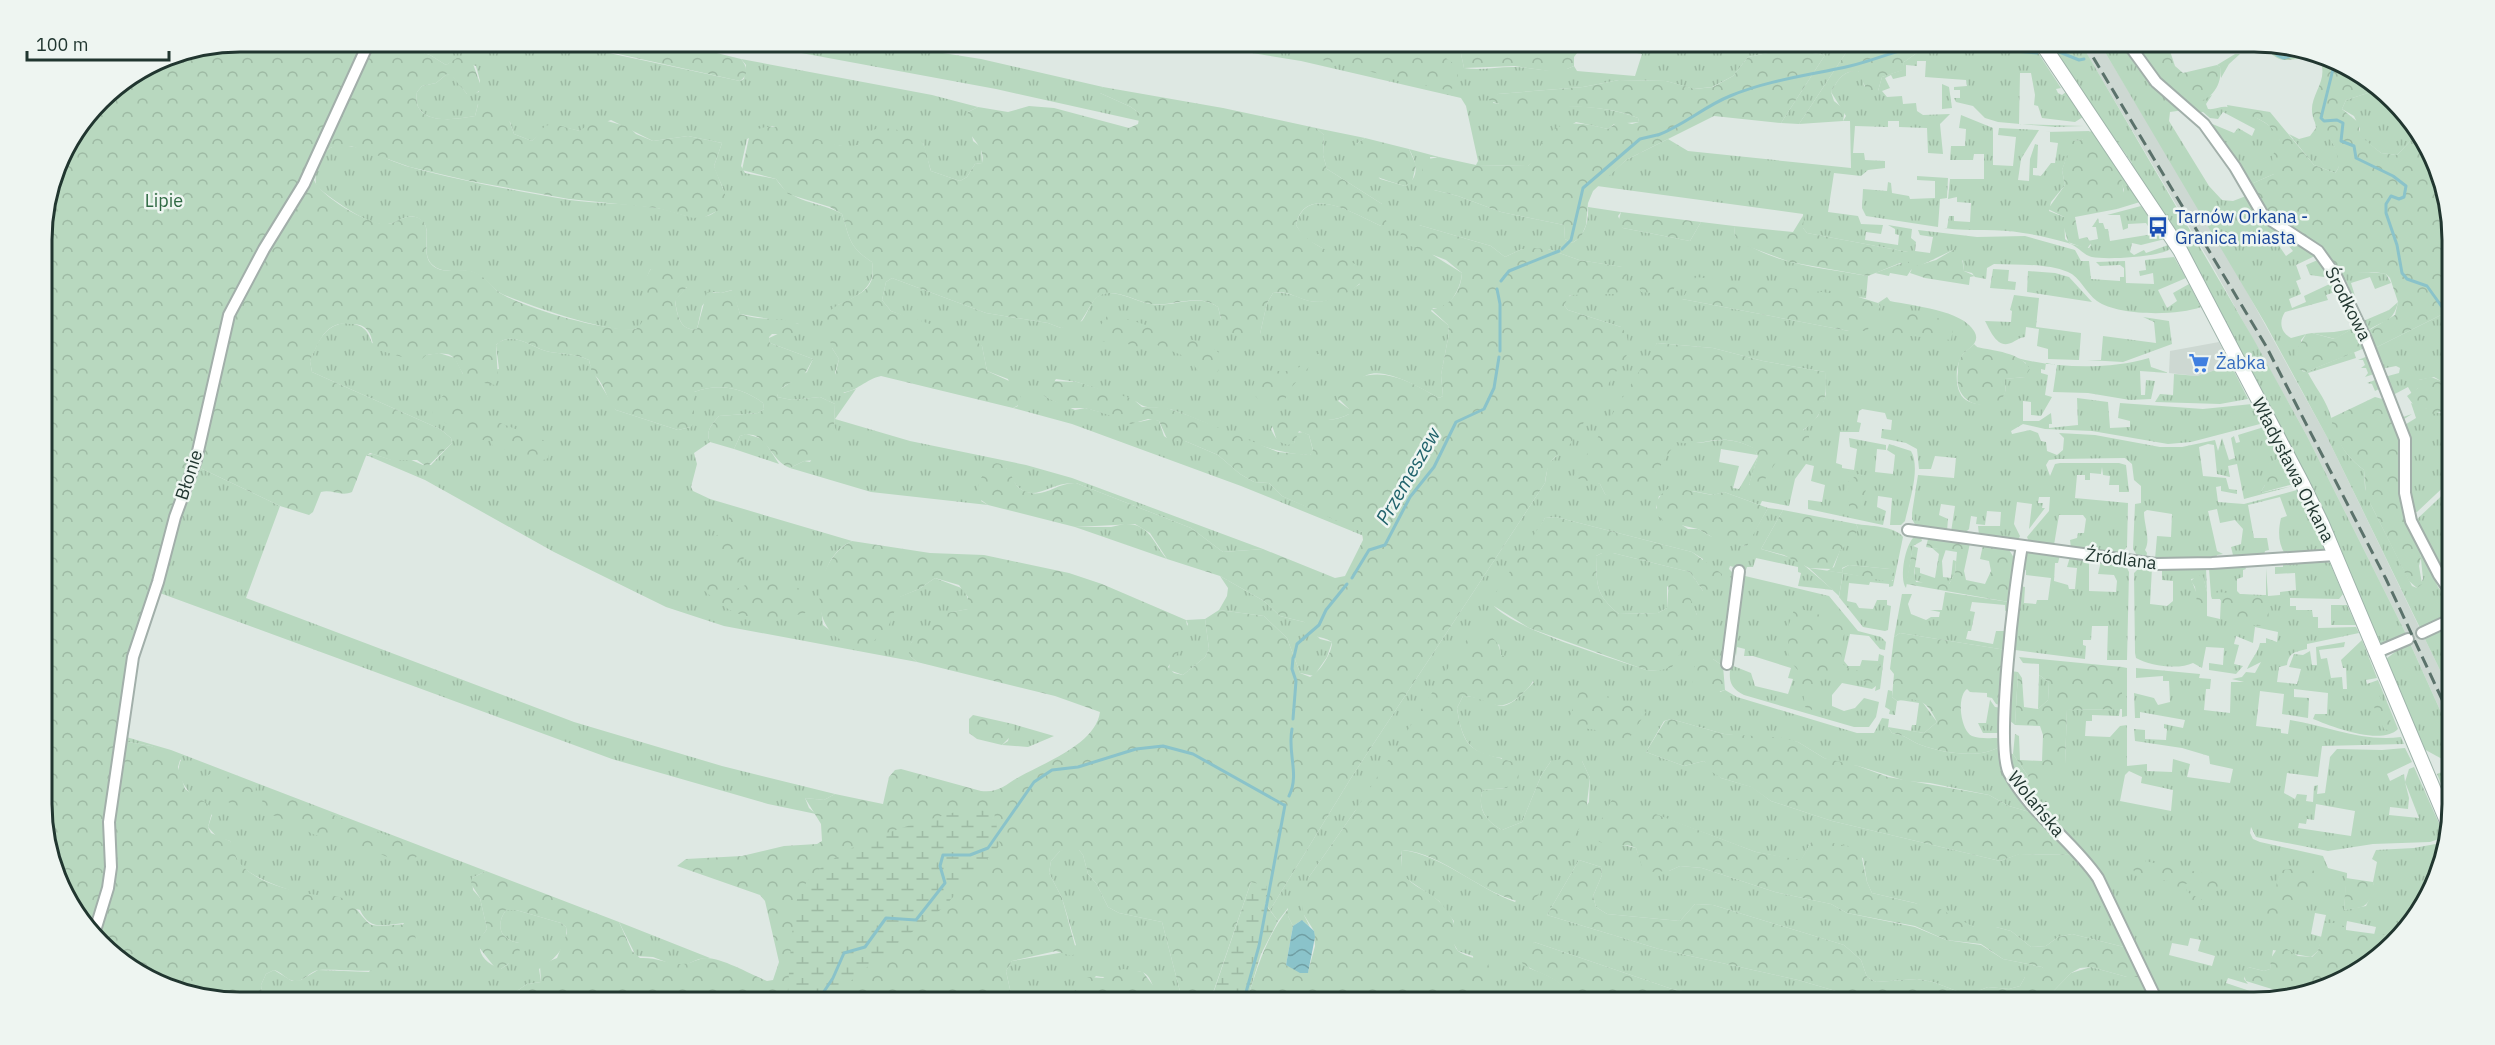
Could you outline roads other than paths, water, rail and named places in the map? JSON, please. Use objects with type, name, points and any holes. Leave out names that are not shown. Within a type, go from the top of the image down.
[{"type":"street","name":"Władysława Orkana","points":[[2049,52],[2180,250],[2309,498],[2442,810]]},
{"type":"street","name":"Środkowa","points":[[2134,52],[2156,82],[2204,124],[2235,167],[2263,214],[2318,250],[2336,276],[2366,339],[2405,439],[2405,493],[2411,521],[2442,579]]},
{"type":"street","name":"Błonie","points":[[97,925],[108,888],[111,803],[133,657],[158,582],[175,517],[196,460],[229,315],[264,249],[304,184],[364,53]]},
{"type":"street","name":"Źródlana","points":[[1908,530],[2154,564],[2212,563],[2335,555]]},
{"type":"street","name":"Wolańska","points":[[2022,546],[2009,653],[2003,745],[2006,768],[2044,819],[2084,859],[2098,878],[2153,992]]},
{"type":"street","points":[[1727,664],[1739,571]]},
{"type":"street","points":[[2422,633],[2442,624]]},
{"type":"street","points":[[2375,653],[2408,639]]},
{"type":"water","points":[[1302,920],[1314,931],[1315,937],[1308,973],[1300,973],[1286,965],[1293,926]]},
{"type":"waterway","points":[[1658,135],[1721,100],[1744,90],[1850,66],[1896,52]]},
{"type":"waterway","points":[[2028,52],[2037,53]]},
{"type":"waterway","points":[[2060,52],[2079,60],[2084,59]]},
{"type":"waterway","points":[[2276,54],[2283,58],[2289,56]]},
{"type":"waterway","points":[[2333,70],[2321,118],[2324,121],[2337,120],[2343,123],[2341,141],[2354,146],[2356,158],[2393,176],[2406,186],[2404,197],[2399,199],[2391,196],[2386,204],[2386,213],[2397,245],[2402,273],[2407,279],[2427,286],[2442,307]]},
{"type":"waterway","points":[[1562,249],[1571,240],[1583,188],[1640,139],[1657,135]]},
{"type":"waterway","points":[[1501,281],[1509,271],[1559,251]]},
{"type":"waterway","name":"Przemeszew","points":[[1497,289],[1500,304],[1500,351]]},
{"type":"waterway","name":"Przemeszew","points":[[1352,578],[1369,550],[1385,545],[1410,497],[1434,467],[1456,422],[1484,409],[1494,388],[1499,357]]},
{"type":"waterway","name":"Przemeszew","points":[[1294,657],[1297,644],[1319,625],[1326,610],[1347,584]]},
{"type":"waterway","name":"Przemeszew","points":[[1293,658],[1292,669],[1296,681],[1293,719]]},
{"type":"waterway","name":"Przemeszew","points":[[1289,796],[1293,780],[1292,729]]},
{"type":"waterway","points":[[824,992],[833,978],[844,953],[865,947],[886,918],[916,920],[945,883],[940,866],[943,855],[970,855],[988,848],[1034,782],[1052,770],[1078,767],[1136,749],[1163,746],[1193,754],[1284,805]]},
{"type":"waterway","name":"Przemeszew","points":[[1246,992],[1259,946],[1285,805]]},
{"type":"railway","points":[[2090,52],[2266,346],[2386,579],[2442,699]]},
{"type":"place","name":"Tarnów Orkana - Granica miasta","points":[[2158,227]]},
{"type":"place","name":"Żabka","points":[[2199,363]]},
{"type":"park label","name":"Lipie","points":[[164,201]]}]
